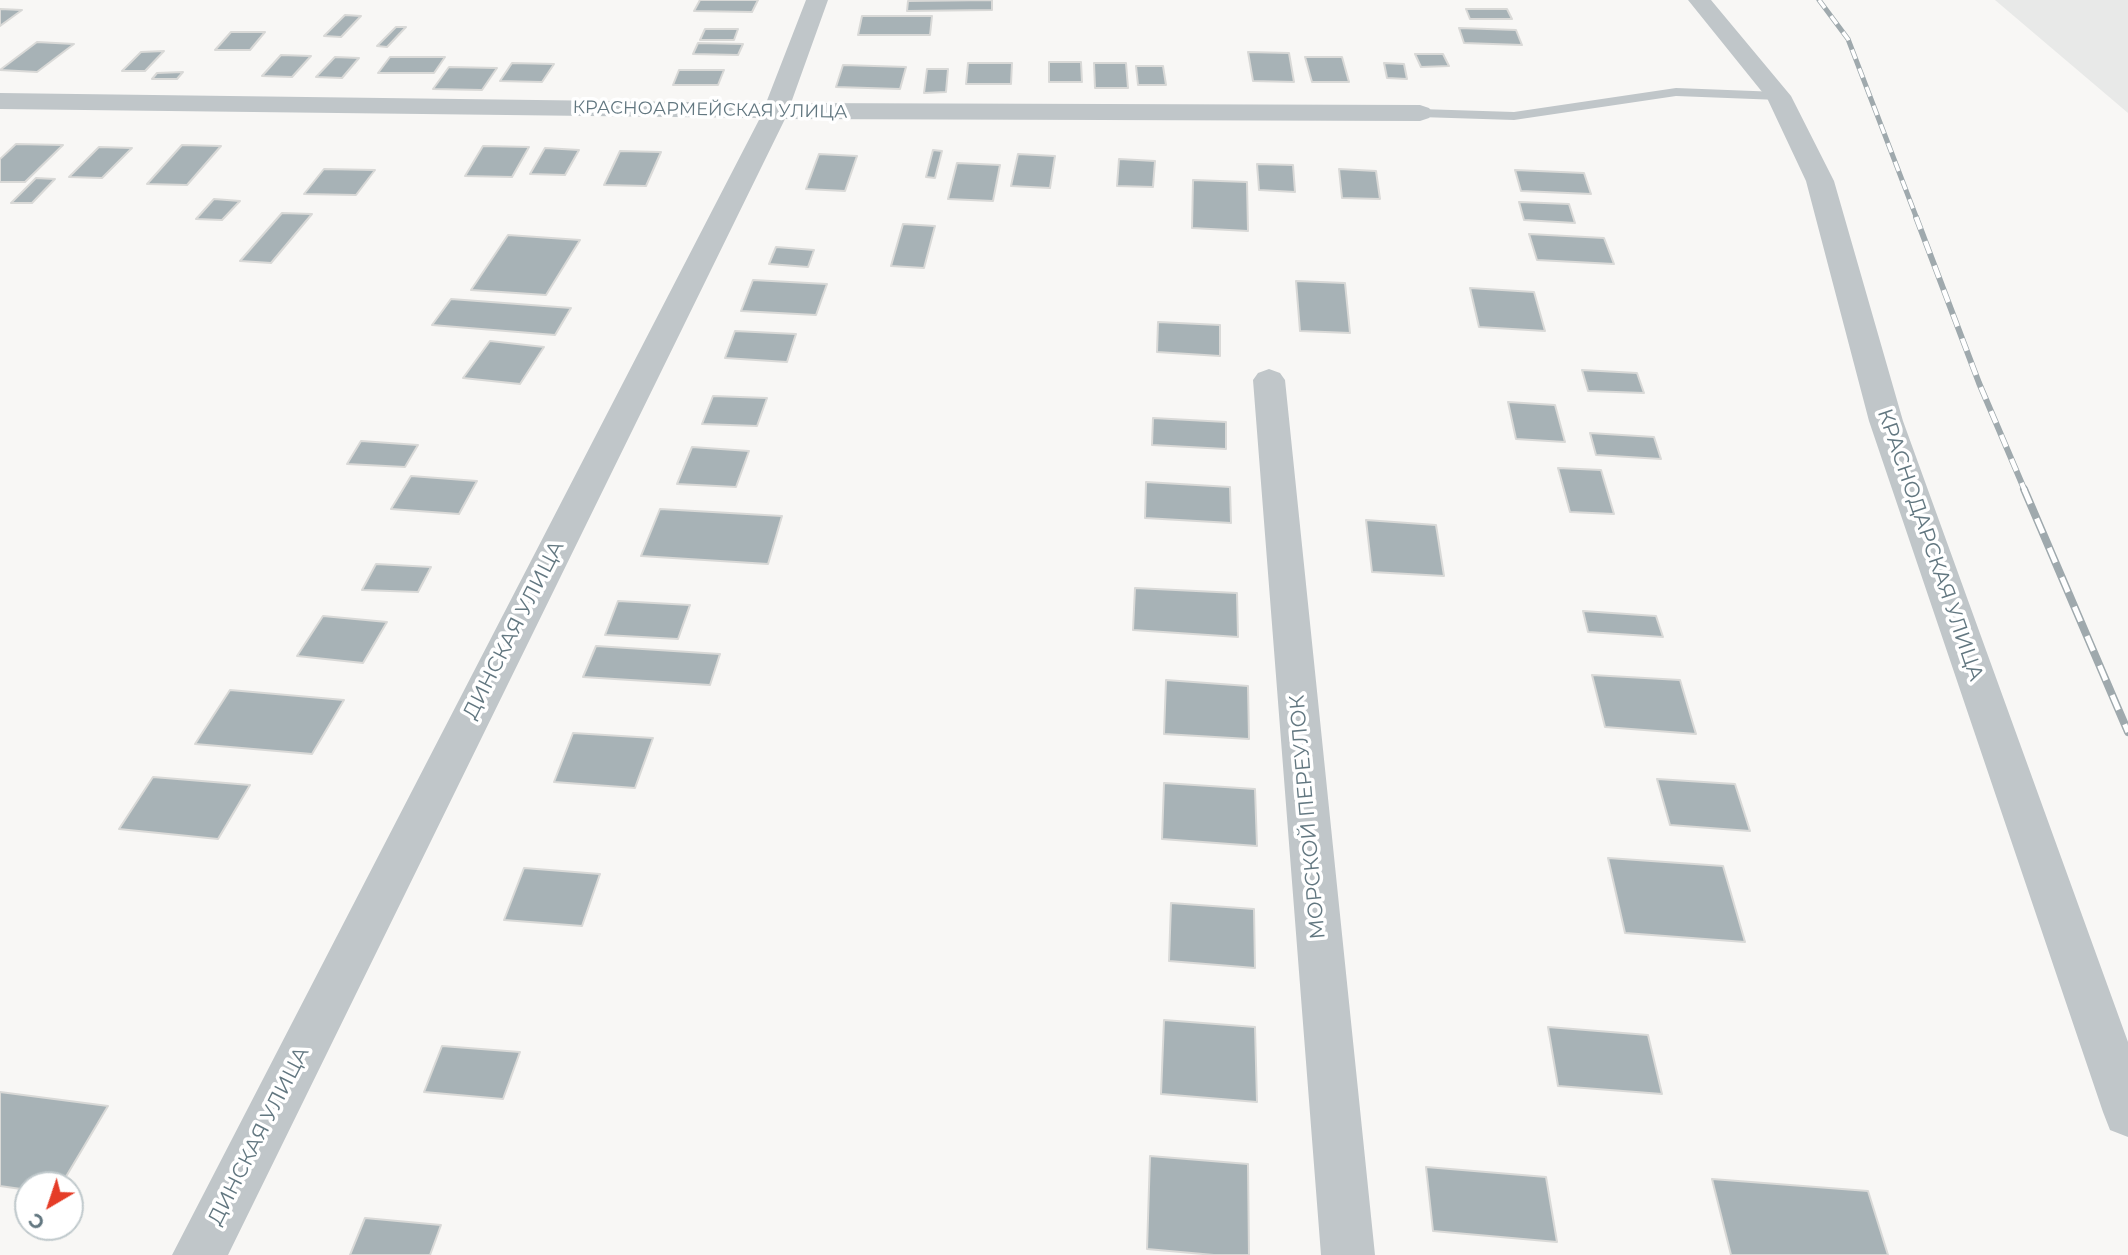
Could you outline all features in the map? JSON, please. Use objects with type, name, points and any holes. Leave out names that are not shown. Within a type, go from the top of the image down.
[{"type":"street","name":"ДИНСКАЯ УЛИЦА","points":[[199,1255],[776,111],[817,0]]},
{"type":"street","name":"КРАСНОДАРСКАЯ УЛИЦА","points":[[1699,0],[1779,96],[1820,181],[1886,421],[2128,1112]]},
{"type":"street","name":"КРАСНОАРМЕЙСКАЯ УЛИЦА","points":[[0,101],[776,111],[1420,113]]},
{"type":"street","name":"МОРСКОЙ ПЕРЕУЛОК","points":[[1269,380],[1348,1255]]},
{"type":"lane","points":[[1420,113],[1514,116],[1676,92],[1779,96]]},
{"type":"shaded area","points":[[1995,0],[2128,0],[2128,113]]},
{"type":"building","points":[[700,0],[758,0],[752,12],[694,11]]},
{"type":"building","points":[[992,0],[992,10],[907,11],[908,1]]},
{"type":"building","points":[[0,9],[22,10],[0,26]]},
{"type":"building","points":[[1466,9],[1507,9],[1512,19],[1470,19]]},
{"type":"building","points":[[345,15],[361,16],[341,37],[324,36]]},
{"type":"building","points":[[862,16],[932,16],[930,35],[858,35]]},
{"type":"building","points":[[396,27],[406,27],[387,47],[377,46]]},
{"type":"building","points":[[1459,28],[1516,30],[1522,45],[1464,43]]},
{"type":"building","points":[[705,29],[738,29],[734,40],[700,40]]},
{"type":"building","points":[[231,32],[265,32],[250,50],[215,50]]},
{"type":"building","points":[[37,42],[74,44],[37,72],[0,70]]},
{"type":"building","points":[[698,43],[743,44],[738,55],[693,54]]},
{"type":"building","points":[[164,51],[145,71],[122,71],[141,52]]},
{"type":"building","points":[[1248,52],[1289,53],[1294,82],[1253,81]]},
{"type":"building","points":[[1415,54],[1443,54],[1449,66],[1421,67]]},
{"type":"building","points":[[281,55],[311,56],[292,77],[262,76]]},
{"type":"building","points":[[335,57],[359,58],[342,78],[316,77]]},
{"type":"building","points":[[390,57],[445,57],[434,73],[378,73]]},
{"type":"building","points":[[1305,57],[1342,57],[1349,82],[1312,82]]},
{"type":"building","points":[[1049,62],[1081,62],[1082,82],[1049,82]]},
{"type":"building","points":[[512,63],[554,64],[542,82],[500,81]]},
{"type":"building","points":[[968,63],[1012,63],[1011,84],[966,84]]},
{"type":"building","points":[[1094,63],[1126,63],[1128,88],[1095,88]]},
{"type":"building","points":[[1384,63],[1404,64],[1407,79],[1387,78]]},
{"type":"building","points":[[843,65],[906,67],[900,89],[836,87]]},
{"type":"building","points":[[1136,66],[1163,66],[1166,85],[1138,85]]},
{"type":"building","points":[[449,67],[497,68],[482,90],[433,89]]},
{"type":"building","points":[[927,69],[948,69],[946,92],[924,93]]},
{"type":"building","points":[[679,70],[724,70],[718,85],[673,85]]},
{"type":"building","points":[[183,72],[177,79],[152,79],[157,73]]},
{"type":"building","points":[[16,144],[63,145],[25,182],[0,182],[0,159]]},
{"type":"building","points":[[182,145],[221,146],[187,185],[147,184]]},
{"type":"building","points":[[483,146],[529,147],[512,177],[465,176]]},
{"type":"building","points":[[99,147],[132,148],[102,178],[69,177]]},
{"type":"building","points":[[545,148],[579,150],[565,175],[530,174]]},
{"type":"building","points":[[933,150],[942,151],[935,178],[926,177]]},
{"type":"building","points":[[620,151],[661,152],[646,186],[604,185]]},
{"type":"building","points":[[819,154],[857,156],[845,191],[806,189]]},
{"type":"building","points":[[1018,154],[1055,156],[1050,188],[1011,186]]},
{"type":"building","points":[[1119,159],[1155,161],[1153,187],[1117,186]]},
{"type":"building","points":[[957,163],[1000,165],[993,201],[948,199]]},
{"type":"building","points":[[1257,164],[1293,165],[1295,192],[1259,190]]},
{"type":"building","points":[[324,169],[375,170],[356,195],[304,194]]},
{"type":"building","points":[[1339,169],[1376,171],[1380,199],[1342,198]]},
{"type":"building","points":[[1515,170],[1584,173],[1591,194],[1521,191]]},
{"type":"building","points":[[36,178],[55,179],[32,203],[11,203]]},
{"type":"building","points":[[1193,180],[1247,182],[1248,231],[1192,228]]},
{"type":"building","points":[[214,199],[240,201],[222,220],[196,219]]},
{"type":"building","points":[[1519,202],[1569,204],[1575,223],[1524,220]]},
{"type":"building","points":[[282,213],[312,214],[271,263],[240,261]]},
{"type":"building","points":[[903,224],[935,226],[924,268],[891,266]]},
{"type":"building","points":[[1529,234],[1604,238],[1614,264],[1537,260]]},
{"type":"building","points":[[508,235],[580,240],[546,295],[471,290]]},
{"type":"building","points":[[776,247],[814,250],[808,267],[769,264]]},
{"type":"building","points":[[753,280],[827,284],[816,315],[741,311]]},
{"type":"building","points":[[1296,281],[1345,283],[1350,333],[1300,331]]},
{"type":"building","points":[[1470,288],[1534,292],[1545,331],[1479,327]]},
{"type":"building","points":[[451,299],[571,308],[555,335],[432,325]]},
{"type":"building","points":[[1158,322],[1220,325],[1220,356],[1157,352]]},
{"type":"building","points":[[735,331],[796,334],[787,362],[725,358]]},
{"type":"building","points":[[490,341],[544,347],[520,384],[463,378]]},
{"type":"building","points":[[1582,370],[1637,373],[1644,393],[1588,391]]},
{"type":"building","points":[[713,396],[767,398],[757,426],[702,424]]},
{"type":"building","points":[[1508,402],[1555,405],[1565,442],[1516,439]]},
{"type":"building","points":[[1153,418],[1226,422],[1226,449],[1152,445]]},
{"type":"building","points":[[1590,433],[1654,437],[1661,459],[1596,455]]},
{"type":"building","points":[[361,441],[418,445],[405,467],[347,464]]},
{"type":"building","points":[[692,447],[749,451],[736,487],[677,484]]},
{"type":"building","points":[[1558,468],[1601,470],[1614,514],[1570,512]]},
{"type":"building","points":[[411,476],[477,481],[459,514],[391,509]]},
{"type":"building","points":[[1146,482],[1230,487],[1231,523],[1145,518]]},
{"type":"building","points":[[660,509],[782,516],[768,564],[641,556]]},
{"type":"building","points":[[1366,520],[1436,525],[1444,576],[1372,572]]},
{"type":"building","points":[[376,564],[431,567],[418,592],[362,590]]},
{"type":"building","points":[[1135,588],[1237,593],[1238,637],[1133,630]]},
{"type":"building","points":[[618,601],[690,605],[678,639],[605,635]]},
{"type":"building","points":[[1583,611],[1656,616],[1663,637],[1588,632]]},
{"type":"building","points":[[323,616],[387,622],[363,663],[297,656]]},
{"type":"building","points":[[596,646],[720,654],[710,685],[583,677]]},
{"type":"building","points":[[1592,675],[1680,680],[1696,734],[1605,727]]},
{"type":"building","points":[[1166,680],[1248,686],[1249,739],[1164,734]]},
{"type":"building","points":[[230,690],[344,700],[312,754],[195,744]]},
{"type":"building","points":[[573,733],[653,738],[635,788],[554,782]]},
{"type":"building","points":[[153,777],[250,785],[218,839],[119,829]]},
{"type":"building","points":[[1657,779],[1735,784],[1750,831],[1670,825]]},
{"type":"building","points":[[1164,783],[1255,789],[1257,846],[1162,839]]},
{"type":"building","points":[[1608,858],[1723,866],[1745,942],[1625,933]]},
{"type":"building","points":[[524,868],[600,874],[582,926],[504,920]]},
{"type":"building","points":[[1171,903],[1254,909],[1255,968],[1169,961]]},
{"type":"building","points":[[1164,1020],[1255,1027],[1257,1102],[1161,1094]]},
{"type":"building","points":[[1548,1027],[1648,1035],[1662,1094],[1558,1086]]},
{"type":"building","points":[[442,1046],[520,1052],[503,1099],[424,1092]]},
{"type":"building","points":[[0,1092],[108,1106],[69,1171],[14,1171],[14,1188],[0,1186]]},
{"type":"building","points":[[1150,1156],[1248,1164],[1249,1255],[1147,1249]]},
{"type":"building","points":[[1426,1167],[1546,1177],[1557,1242],[1433,1231]]},
{"type":"building","points":[[1712,1179],[1868,1191],[1888,1255],[1731,1255]]},
{"type":"building","points":[[365,1218],[441,1225],[430,1255],[350,1255]]},
{"type":"railway","points":[[1819,0],[1848,39],[1917,219]]},
{"type":"railway","points":[[1916,217],[1979,383],[2025,491]]},
{"type":"railway","points":[[2024,489],[2128,732]]}]
